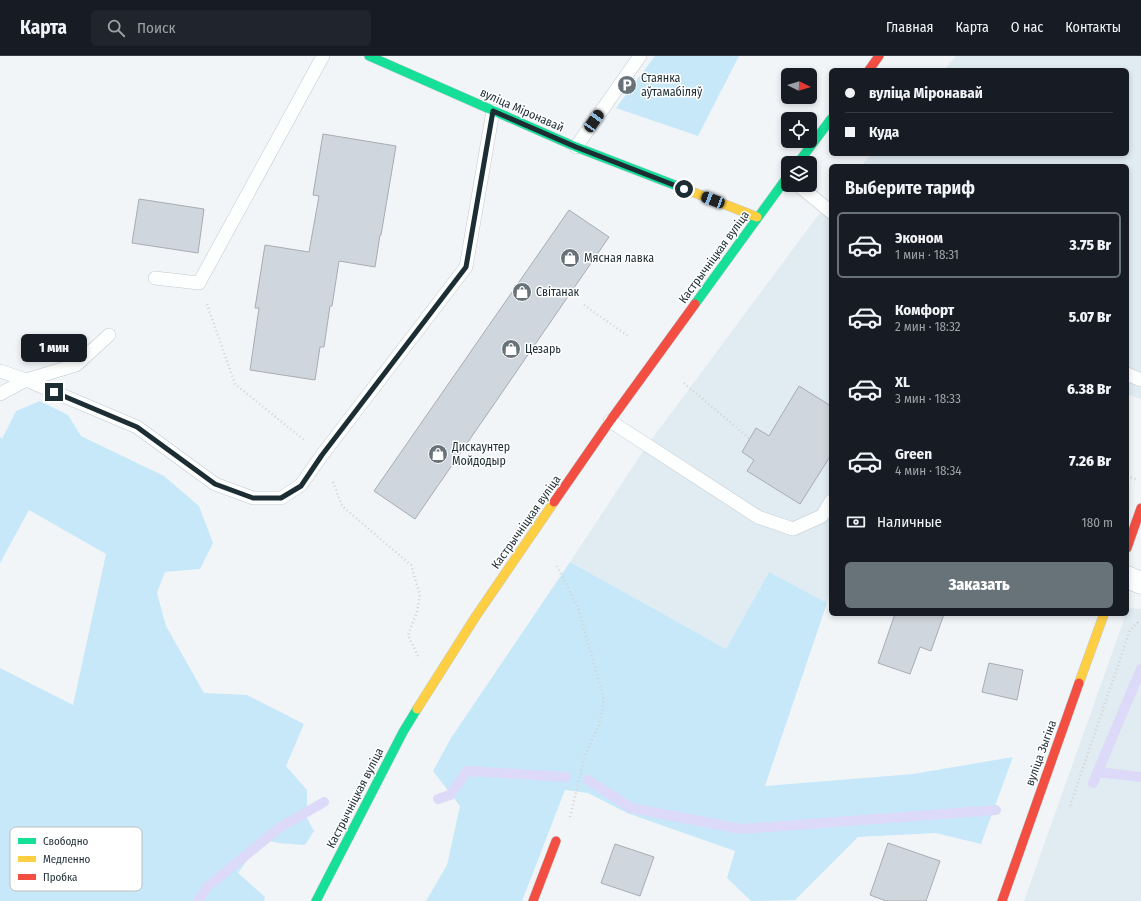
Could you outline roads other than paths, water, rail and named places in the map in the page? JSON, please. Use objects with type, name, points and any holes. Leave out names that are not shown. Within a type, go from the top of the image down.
[{"type":"main road","name":"вуліца Міронавай","points":[[369,56],[576,147],[757,217]]},
{"type":"main road","points":[[870,68],[879,56]]},
{"type":"main road","points":[[803,156],[829,122]]},
{"type":"main road","name":"Кастрычніцкая вуліца","points":[[316,901],[403,732],[476,616],[610,421],[781,185]]},
{"type":"main road","points":[[1129,542],[1141,508]]},
{"type":"main road","name":"вуліца Зыгіна","points":[[1002,901],[1103,616]]},
{"type":"main road","points":[[533,901],[556,841]]},
{"type":"street","points":[[1129,578],[1141,584]]},
{"type":"lane","points":[[155,278],[199,283],[323,56]]},
{"type":"lane","points":[[576,147],[640,56]]},
{"type":"lane","points":[[0,371],[26,380],[137,427],[215,484],[253,498],[281,498],[301,486],[322,455],[466,267],[493,111]]},
{"type":"lane","points":[[807,192],[829,210]]},
{"type":"lane","points":[[0,394],[26,380],[76,365],[109,335]]},
{"type":"lane","points":[[1129,375],[1141,380]]},
{"type":"lane","points":[[610,421],[758,517],[793,529],[822,516],[829,504]]},
{"type":"waterway","points":[[1093,783],[1141,669]]},
{"type":"waterway","points":[[438,799],[450,795],[467,771],[566,777]]},
{"type":"waterway","points":[[1098,772],[1141,777]]},
{"type":"waterway","points":[[588,780],[631,808],[741,829],[996,810]]},
{"type":"waterway","points":[[198,901],[207,887],[279,828],[324,802]]},
{"type":"place","name":"Стаянка аўтамабіляў","points":[[627,85]]},
{"type":"place","name":"Мясная лавка","points":[[570,258]]},
{"type":"place","name":"Світанак","points":[[522,292]]},
{"type":"place","name":"Цезарь","points":[[511,349]]},
{"type":"place","name":"Дискаунтер Мойдодыр","points":[[438,454]]}]
